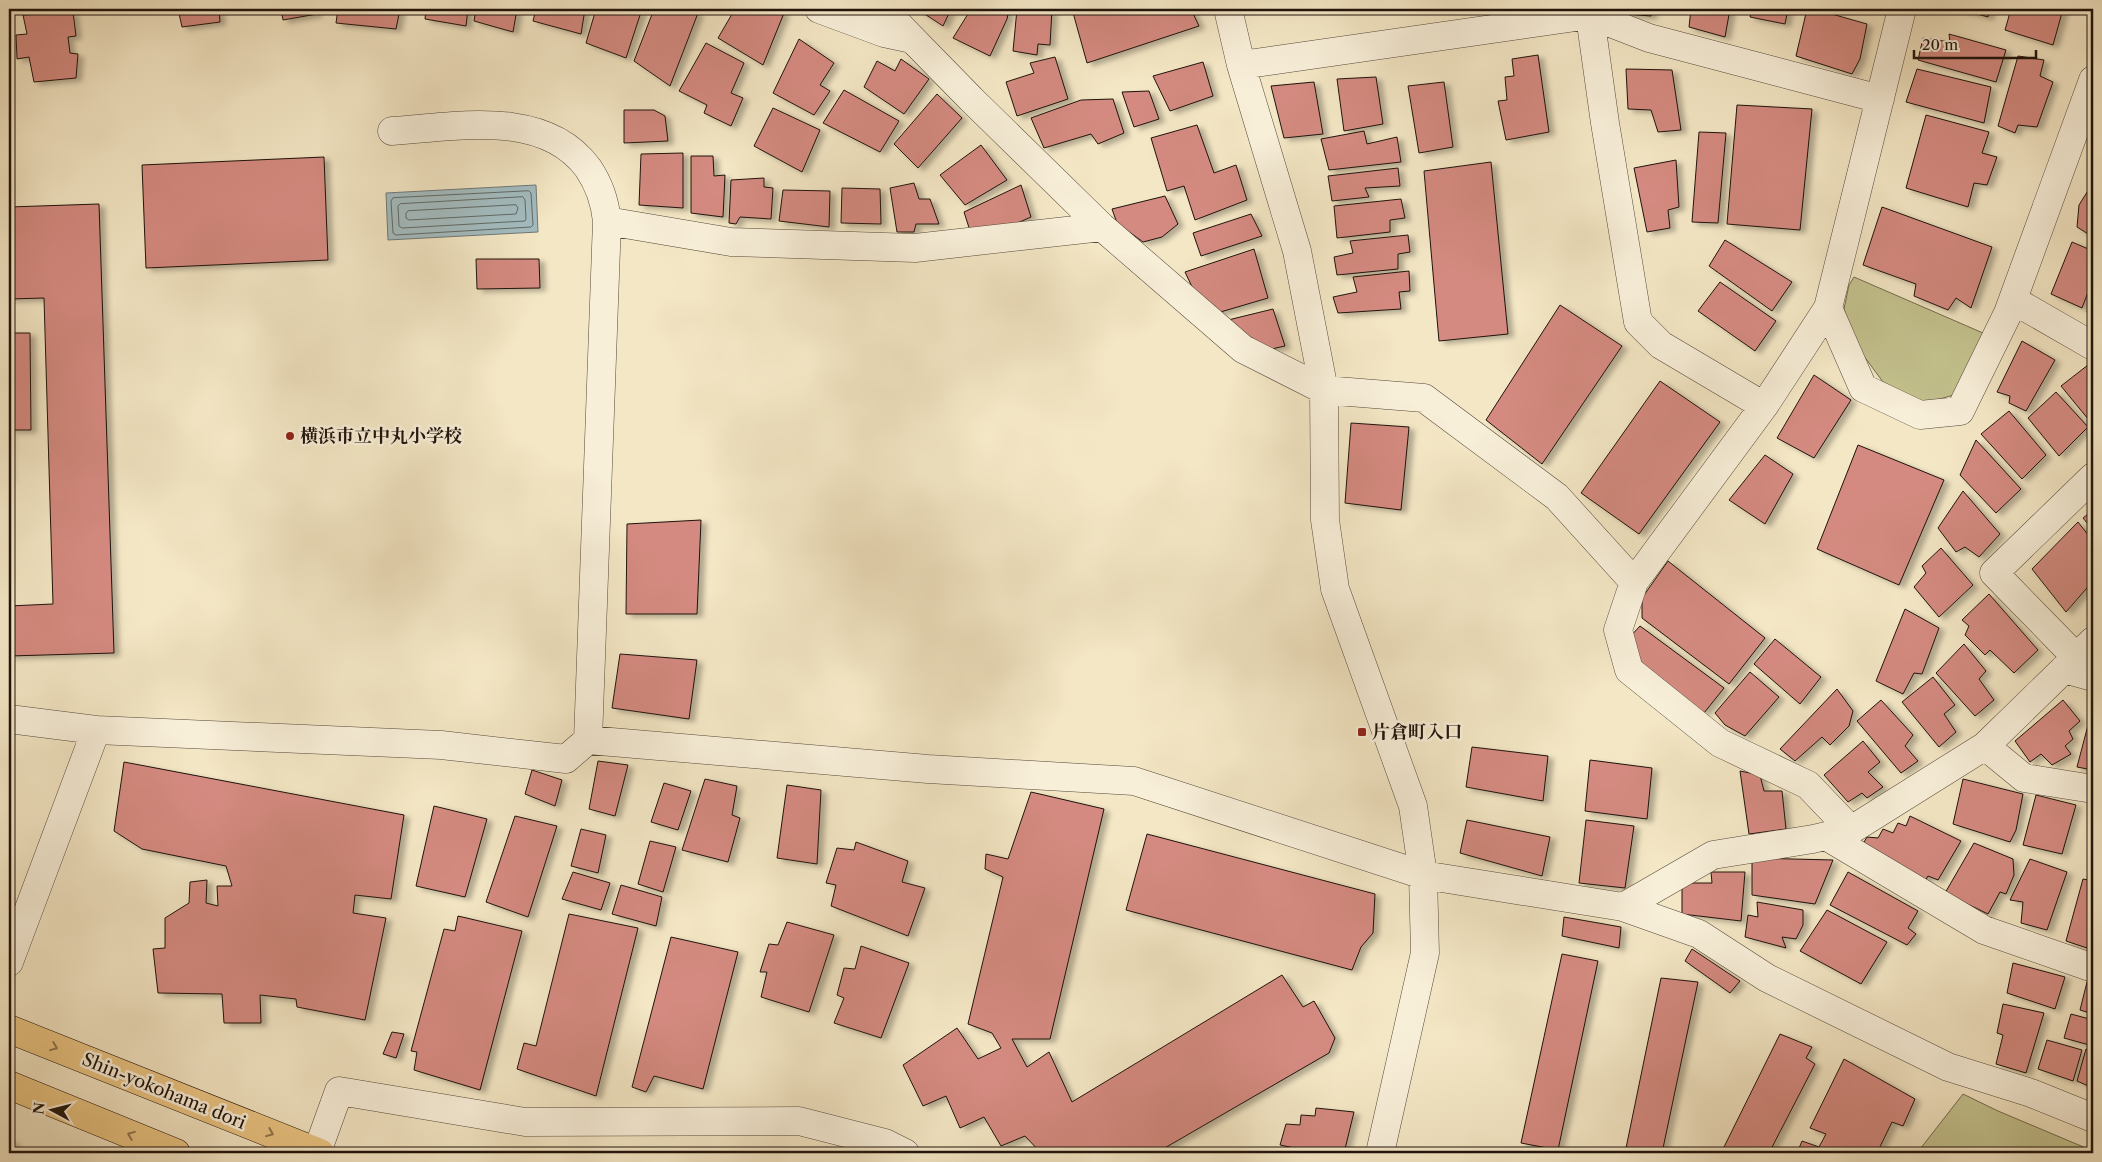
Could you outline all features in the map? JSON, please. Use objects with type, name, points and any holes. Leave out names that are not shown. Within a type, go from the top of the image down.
[{"type":"main road","name":"Shin-yokohama dori","points":[[9,1030],[318,1153]]},
{"type":"main road","points":[[9,1085],[176,1153]]},
{"type":"street","points":[[819,9],[884,33],[912,39]]},
{"type":"street","points":[[883,9],[1102,227],[1243,349],[1324,390],[1424,398],[1557,497],[1634,582]]},
{"type":"street","points":[[1228,9],[1241,65],[1297,251],[1324,390],[1325,520],[1335,589],[1413,806],[1422,875],[1425,953],[1380,1153]]},
{"type":"street","points":[[1902,9],[1828,308],[1764,406],[1634,582],[1618,630],[1629,670],[1720,743],[1808,785],[1838,833],[1984,930],[2093,968]]},
{"type":"street","points":[[1241,65],[1589,12],[1650,38],[1880,99]]},
{"type":"street","points":[[1589,12],[1605,123],[1638,322],[1660,345],[1764,406]]},
{"type":"street","points":[[1828,308],[1863,388],[1920,415],[1960,411],[2013,300],[2093,80]]},
{"type":"street","points":[[392,131],[488,125],[530,130],[556,140],[580,158],[594,178],[606,206],[607,221],[588,740]]},
{"type":"street","points":[[607,221],[731,242],[915,248],[1102,227]]},
{"type":"street","points":[[2013,300],[2093,346]]},
{"type":"street","points":[[1623,907],[1713,855],[1838,833],[1985,746],[2082,661],[1994,573],[2093,477]]},
{"type":"street","points":[[9,719],[96,730],[441,745],[566,759],[588,740],[928,768],[1134,781],[1422,875],[1623,907],[1699,934],[1768,978],[1948,1067],[2031,1093],[2093,1118]]},
{"type":"street","points":[[9,962],[96,730]]},
{"type":"street","points":[[1985,746],[2024,778],[2093,789]]},
{"type":"street","points":[[318,1153],[339,1091],[525,1122],[798,1121],[885,1143],[905,1153]]},
{"type":"shaded area","points":[[1854,277],[1983,333],[1954,395],[1925,403],[1883,382],[1858,348],[1844,309],[1849,285]]},
{"type":"shaded area","points":[[1963,1094],[1998,1111],[2093,1151],[2093,1153],[1917,1153]]},
{"type":"water","points":[[536,185],[538,232],[388,240],[386,193]]},
{"type":"building","points":[[178,9],[219,9],[220,22],[182,27]]},
{"type":"building","points":[[281,9],[316,9],[317,14],[283,20]]},
{"type":"building","points":[[338,9],[400,9],[396,29],[336,23]]},
{"type":"building","points":[[426,9],[468,9],[466,26],[425,19]]},
{"type":"building","points":[[476,9],[517,9],[513,32],[474,21]]},
{"type":"building","points":[[536,9],[585,9],[581,34],[533,21]]},
{"type":"building","points":[[596,9],[642,9],[626,58],[586,43]]},
{"type":"building","points":[[654,9],[690,9],[698,13],[670,86],[634,61]]},
{"type":"building","points":[[735,9],[777,9],[784,13],[763,65],[718,38]]},
{"type":"building","points":[[917,9],[951,9],[943,26]]},
{"type":"building","points":[[971,9],[1009,9],[1007,19],[990,56],[953,38]]},
{"type":"building","points":[[1017,9],[1052,9],[1050,45],[1038,44],[1037,55],[1013,51]]},
{"type":"building","points":[[1072,9],[1191,9],[1199,26],[1087,63]]},
{"type":"building","points":[[1624,9],[1652,9],[1651,16],[1626,14]]},
{"type":"building","points":[[1691,9],[1730,9],[1725,37],[1689,27]]},
{"type":"building","points":[[1752,9],[1788,9],[1785,24],[1750,17]]},
{"type":"building","points":[[1807,9],[1814,9],[1867,24],[1860,59],[1852,74],[1796,56]]},
{"type":"building","points":[[1959,9],[1990,9],[1988,17]]},
{"type":"building","points":[[2011,9],[2063,9],[2053,45],[2005,30]]},
{"type":"building","points":[[73,12],[76,36],[68,37],[70,53],[78,54],[76,78],[34,82],[29,57],[17,59],[16,35],[27,34],[23,15]]},
{"type":"building","points":[[1949,34],[2006,50],[1996,82],[1918,60],[1923,38],[1950,42]]},
{"type":"building","points":[[799,39],[834,63],[820,85],[830,91],[814,115],[773,93]]},
{"type":"building","points":[[706,43],[744,63],[731,93],[743,98],[731,126],[704,113],[707,105],[679,91]]},
{"type":"building","points":[[1538,55],[1549,132],[1506,140],[1498,101],[1507,100],[1505,77],[1514,76],[1512,59]]},
{"type":"building","points":[[2018,56],[2044,60],[2040,76],[2053,82],[2037,127],[2018,125],[2015,133],[1998,126]]},
{"type":"building","points":[[1055,57],[1068,99],[1017,116],[1006,82],[1034,73],[1030,63]]},
{"type":"building","points":[[901,59],[929,79],[904,114],[864,87],[877,61],[895,71]]},
{"type":"building","points":[[1203,62],[1213,96],[1170,111],[1153,76]]},
{"type":"building","points":[[1626,69],[1672,70],[1681,130],[1658,132],[1651,110],[1628,109]]},
{"type":"building","points":[[1917,69],[1991,87],[1984,123],[1906,102]]},
{"type":"building","points":[[1376,77],[1383,124],[1344,131],[1337,79]]},
{"type":"building","points":[[1314,82],[1323,134],[1284,138],[1271,86]]},
{"type":"building","points":[[1444,82],[1453,147],[1419,153],[1408,86]]},
{"type":"building","points":[[844,90],[899,121],[880,152],[823,123]]},
{"type":"building","points":[[1149,91],[1159,119],[1134,127],[1122,92]]},
{"type":"building","points":[[937,94],[962,118],[918,168],[894,144]]},
{"type":"building","points":[[1113,99],[1124,133],[1098,144],[1091,134],[1044,148],[1031,118],[1081,100]]},
{"type":"building","points":[[1737,105],[1812,109],[1800,230],[1727,224]]},
{"type":"building","points":[[773,108],[820,130],[802,172],[754,146]]},
{"type":"building","points":[[624,110],[654,110],[665,116],[668,141],[624,143]]},
{"type":"building","points":[[1926,115],[1989,132],[1982,153],[1997,157],[1987,185],[1974,183],[1968,207],[1906,188]]},
{"type":"building","points":[[1197,125],[1214,173],[1236,165],[1247,200],[1195,220],[1184,186],[1167,191],[1151,138]]},
{"type":"building","points":[[1364,131],[1367,144],[1397,137],[1401,162],[1329,170],[1321,139]]},
{"type":"building","points":[[1699,132],[1726,133],[1718,223],[1692,222]]},
{"type":"building","points":[[981,145],[1007,180],[965,205],[940,175]]},
{"type":"building","points":[[683,153],[683,208],[639,205],[641,154]]},
{"type":"building","points":[[691,156],[713,156],[714,176],[725,175],[723,217],[691,213]]},
{"type":"building","points":[[324,157],[328,260],[146,268],[142,165]]},
{"type":"building","points":[[1676,160],[1679,207],[1668,210],[1670,228],[1647,232],[1634,168]]},
{"type":"building","points":[[1491,162],[1508,334],[1439,341],[1424,171]]},
{"type":"building","points":[[1398,168],[1400,186],[1365,188],[1369,197],[1332,201],[1328,176]]},
{"type":"building","points":[[764,178],[764,187],[773,188],[771,219],[740,217],[736,224],[729,223],[731,180]]},
{"type":"building","points":[[914,183],[919,199],[930,199],[939,224],[916,224],[914,232],[897,232],[890,188]]},
{"type":"building","points":[[1021,185],[1031,217],[1006,228],[972,237],[964,212]]},
{"type":"building","points":[[2093,187],[2093,237],[2077,227],[2079,205],[2089,189]]},
{"type":"building","points":[[842,188],[880,189],[881,224],[841,223]]},
{"type":"building","points":[[783,190],[830,191],[829,227],[779,221]]},
{"type":"building","points":[[1165,196],[1178,224],[1162,237],[1143,242],[1117,223],[1112,209]]},
{"type":"building","points":[[1401,199],[1405,218],[1390,220],[1390,232],[1337,238],[1334,206]]},
{"type":"building","points":[[99,204],[114,653],[9,656],[9,606],[53,604],[44,298],[9,299],[9,207]]},
{"type":"building","points":[[1882,207],[1992,247],[1971,308],[1956,298],[1948,310],[1914,296],[1916,284],[1863,265]]},
{"type":"building","points":[[1251,214],[1262,236],[1201,256],[1193,233]]},
{"type":"building","points":[[1408,235],[1410,252],[1398,254],[1398,269],[1337,275],[1334,257],[1353,253],[1350,241]]},
{"type":"building","points":[[1725,240],[1792,282],[1772,311],[1709,266]]},
{"type":"building","points":[[2072,242],[2093,251],[2093,279],[2082,308],[2051,294]]},
{"type":"building","points":[[1254,249],[1268,298],[1217,313],[1194,291],[1185,272]]},
{"type":"building","points":[[476,259],[539,259],[540,288],[477,289]]},
{"type":"building","points":[[1409,271],[1410,291],[1399,292],[1401,309],[1338,313],[1333,297],[1357,292],[1353,277]]},
{"type":"building","points":[[1720,282],[1776,321],[1755,351],[1698,311]]},
{"type":"building","points":[[2093,301],[2093,316],[2087,312]]},
{"type":"building","points":[[1560,305],[1622,346],[1542,464],[1486,420]]},
{"type":"building","points":[[1273,309],[1285,346],[1267,350],[1224,321]]},
{"type":"building","points":[[9,333],[30,333],[31,430],[9,430]]},
{"type":"building","points":[[2022,341],[2055,360],[2026,411],[2009,403],[2010,396],[1997,392]]},
{"type":"building","points":[[2088,365],[2093,372],[2093,425],[2061,386]]},
{"type":"building","points":[[1814,375],[1851,400],[1814,458],[1777,438]]},
{"type":"building","points":[[1660,381],[1720,422],[1639,534],[1581,493]]},
{"type":"building","points":[[2056,392],[2088,427],[2059,456],[2028,418]]},
{"type":"building","points":[[2009,411],[2046,455],[2022,479],[1981,434]]},
{"type":"building","points":[[1351,423],[1409,427],[1401,510],[1345,503]]},
{"type":"building","points":[[1976,440],[2021,489],[1996,513],[1960,475]]},
{"type":"building","points":[[1858,445],[1944,480],[1899,585],[1817,549]]},
{"type":"building","points":[[1765,455],[1793,474],[1765,524],[1729,500]]},
{"type":"building","points":[[1963,491],[2000,534],[1979,557],[1965,547],[1956,552],[1938,528]]},
{"type":"building","points":[[2093,510],[2093,530],[2083,518]]},
{"type":"building","points":[[701,520],[697,614],[626,614],[627,524]]},
{"type":"building","points":[[2078,522],[2093,541],[2093,581],[2066,612],[2032,569]]},
{"type":"building","points":[[1941,548],[1973,585],[1939,617],[1914,587],[1926,573],[1922,566]]},
{"type":"building","points":[[1668,561],[1765,638],[1729,684],[1642,618],[1642,598]]},
{"type":"building","points":[[1989,594],[2038,650],[2014,673],[1990,650],[1985,655],[1965,635],[1969,626],[1962,620]]},
{"type":"building","points":[[1905,609],[1939,628],[1922,674],[1914,673],[1903,694],[1876,681]]},
{"type":"building","points":[[1640,626],[1724,688],[1704,713],[1636,659],[1627,640]]},
{"type":"building","points":[[1775,639],[1821,677],[1800,704],[1754,664]]},
{"type":"building","points":[[1964,644],[1986,671],[1979,679],[1994,700],[1975,716],[1936,673]]},
{"type":"building","points":[[620,654],[697,660],[689,719],[612,708]]},
{"type":"building","points":[[1750,672],[1779,697],[1745,736],[1725,725],[1715,713]]},
{"type":"building","points":[[1933,677],[1955,705],[1944,714],[1956,732],[1939,747],[1902,702]]},
{"type":"building","points":[[1837,689],[1853,711],[1849,726],[1830,745],[1822,737],[1795,761],[1780,749]]},
{"type":"building","points":[[1881,700],[1913,735],[1905,746],[1918,761],[1901,773],[1857,721]]},
{"type":"building","points":[[2063,700],[2080,721],[2069,731],[2073,739],[2065,746],[2071,754],[2052,765],[2041,754],[2030,762],[2015,741]]},
{"type":"building","points":[[2093,706],[2093,770],[2077,767]]},
{"type":"building","points":[[1863,741],[1880,762],[1868,772],[1883,787],[1867,798],[1862,793],[1848,802],[1824,775]]},
{"type":"building","points":[[1472,747],[1548,756],[1543,801],[1466,787]]},
{"type":"building","points":[[1590,760],[1652,768],[1647,819],[1585,811]]},
{"type":"building","points":[[598,761],[628,765],[615,816],[589,809]]},
{"type":"building","points":[[124,762],[404,815],[391,899],[355,895],[353,913],[386,918],[365,1020],[297,1007],[296,999],[260,995],[261,1023],[224,1023],[222,994],[158,993],[153,949],[165,948],[165,918],[189,903],[190,882],[207,880],[206,903],[218,906],[217,886],[232,886],[226,866],[142,849],[114,831]]},
{"type":"building","points":[[532,770],[562,780],[555,806],[525,794]]},
{"type":"building","points":[[1740,771],[1760,775],[1764,791],[1782,791],[1786,829],[1749,834]]},
{"type":"building","points":[[705,779],[737,786],[732,815],[740,818],[728,862],[682,850]]},
{"type":"building","points":[[1963,779],[2023,794],[2016,830],[2010,842],[1953,824]]},
{"type":"building","points":[[664,783],[691,791],[678,830],[651,822]]},
{"type":"building","points":[[787,785],[821,790],[817,864],[777,858]]},
{"type":"building","points":[[1031,792],[1104,809],[1050,1039],[1012,1039],[1027,1067],[1049,1052],[1072,1102],[1282,975],[1303,1007],[1314,1001],[1335,1038],[1329,1053],[1156,1153],[1041,1153],[1025,1136],[1001,1146],[984,1117],[960,1128],[946,1096],[923,1106],[903,1065],[957,1028],[978,1059],[1001,1048],[992,1033],[968,1024],[1003,877],[985,869],[986,854],[1008,859]]},
{"type":"building","points":[[2036,795],[2076,805],[2062,854],[2023,845]]},
{"type":"building","points":[[434,806],[487,819],[465,897],[416,886]]},
{"type":"building","points":[[515,816],[557,826],[528,917],[486,902]]},
{"type":"building","points":[[1910,816],[1961,841],[1938,880],[1928,876],[1924,883],[1861,847],[1867,837],[1878,838],[1883,829],[1893,833],[1898,823],[1906,826]]},
{"type":"building","points":[[1467,820],[1550,837],[1542,876],[1460,853]]},
{"type":"building","points":[[1586,820],[1634,826],[1625,888],[1579,883]]},
{"type":"building","points":[[581,829],[606,835],[598,873],[571,866]]},
{"type":"building","points":[[1147,834],[1375,894],[1373,933],[1361,947],[1352,970],[1126,910]]},
{"type":"building","points":[[650,841],[676,847],[663,892],[638,884]]},
{"type":"building","points":[[856,842],[908,861],[902,882],[925,888],[908,936],[831,906],[836,885],[826,883],[837,848],[854,850]]},
{"type":"building","points":[[1974,843],[2013,859],[2014,875],[2006,894],[2000,892],[1988,914],[1945,893]]},
{"type":"building","points":[[1752,858],[1833,860],[1815,904],[1752,895]]},
{"type":"building","points":[[2030,859],[2067,872],[2047,930],[2021,923],[2023,902],[2010,900]]},
{"type":"building","points":[[573,872],[610,883],[601,910],[562,899]]},
{"type":"building","points":[[1711,872],[1745,872],[1741,921],[1682,914],[1682,883],[1712,883]]},
{"type":"building","points":[[1848,872],[1918,911],[1908,928],[1916,934],[1907,945],[1830,905]]},
{"type":"building","points":[[2083,879],[2093,881],[2093,950],[2066,941]]},
{"type":"building","points":[[621,885],[662,897],[656,926],[612,914]]},
{"type":"building","points":[[1757,902],[1803,910],[1803,925],[1796,939],[1782,937],[1786,948],[1745,937],[1748,915],[1758,917]]},
{"type":"building","points":[[1827,910],[1887,942],[1861,984],[1800,951]]},
{"type":"building","points":[[569,914],[638,928],[596,1096],[517,1069],[524,1043],[536,1046]]},
{"type":"building","points":[[458,916],[522,931],[480,1090],[414,1070],[417,1052],[411,1051],[444,929],[455,931]]},
{"type":"building","points":[[1564,917],[1621,927],[1619,948],[1562,936]]},
{"type":"building","points":[[787,922],[834,935],[809,1012],[761,997],[767,972],[760,972],[769,944],[778,945]]},
{"type":"building","points":[[671,937],[738,952],[703,1089],[654,1076],[646,1092],[632,1087]]},
{"type":"building","points":[[861,946],[909,963],[881,1038],[834,1023],[844,998],[837,995],[844,968],[855,969]]},
{"type":"building","points":[[1692,949],[1740,981],[1730,993],[1685,961]]},
{"type":"building","points":[[1562,954],[1598,961],[1558,1150],[1521,1143]]},
{"type":"building","points":[[2013,963],[2065,977],[2055,1009],[2007,993]]},
{"type":"building","points":[[1661,978],[1698,982],[1662,1153],[1625,1153]]},
{"type":"building","points":[[2087,982],[2093,983],[2093,1014],[2080,1010]]},
{"type":"building","points":[[2003,1004],[2044,1013],[2026,1073],[1996,1064],[2003,1035],[1997,1033]]},
{"type":"building","points":[[2071,1014],[2093,1020],[2093,1046],[2064,1038]]},
{"type":"building","points":[[392,1032],[404,1034],[396,1058],[383,1054]]},
{"type":"building","points":[[1780,1034],[1812,1047],[1806,1058],[1815,1064],[1769,1153],[1721,1153]]},
{"type":"building","points":[[2047,1040],[2082,1050],[2073,1081],[2038,1069]]},
{"type":"building","points":[[2086,1049],[2093,1052],[2093,1088],[2077,1081]]},
{"type":"building","points":[[1844,1059],[1915,1099],[1903,1126],[1892,1122],[1877,1153],[1797,1153],[1802,1141],[1819,1147],[1826,1134],[1810,1128]]},
{"type":"building","points":[[1316,1108],[1354,1112],[1344,1153],[1319,1153],[1280,1145],[1286,1124],[1300,1125],[1301,1115],[1315,1116]]},
{"type":"building","points":[[9,1140],[15,1142],[10,1153],[9,1153]]},
{"type":"place","name":"横浜市立中丸小学校","points":[[290,436]]},
{"type":"place","name":"片倉町入口","points":[[1362,732]]}]
